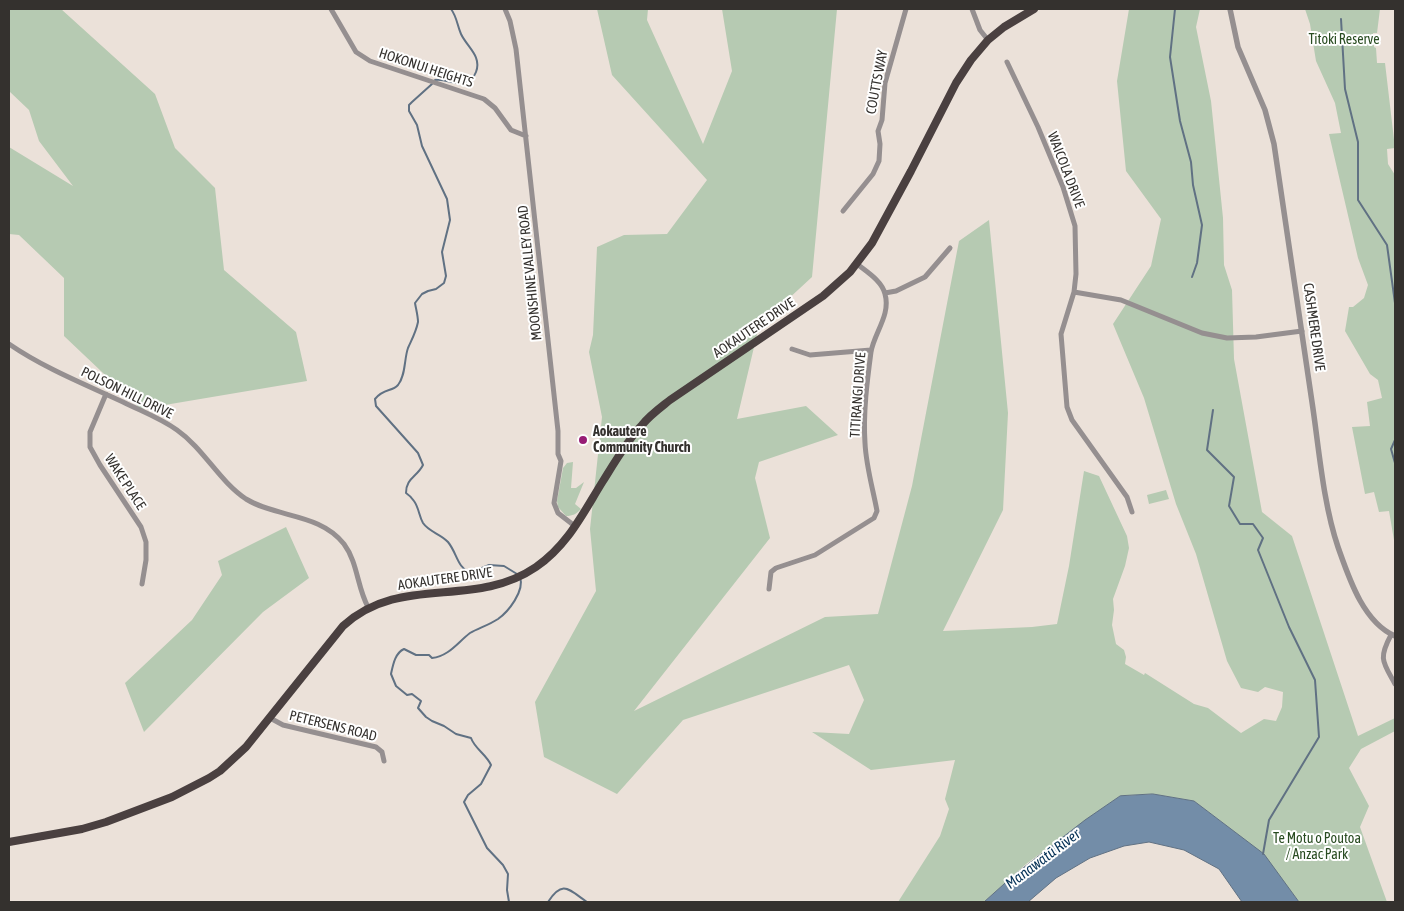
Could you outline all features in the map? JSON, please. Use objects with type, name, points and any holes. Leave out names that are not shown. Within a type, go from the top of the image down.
[{"type":"highway","name":"AOKAUTERE DRIVE","points":[[9,842],[82,829],[106,822],[186,791],[209,778],[224,768],[246,747],[343,626],[368,607],[402,596],[483,588],[514,579],[556,552],[576,526],[640,426],[652,414],[842,282],[872,243],[960,76],[971,60],[988,40],[1004,27],[1034,9]]},
{"type":"street","name":"HOKONUI HEIGHTS","points":[[331,9],[359,54],[370,61],[484,99],[495,108],[511,130],[526,136]]},
{"type":"street","name":"MOONSHINE VALLEY ROAD","points":[[505,9],[510,21],[516,49],[558,431],[558,454],[561,461],[554,503],[558,513],[576,526]]},
{"type":"street","name":"COUTTS WAY","points":[[843,211],[876,168],[880,154],[878,131],[882,120],[885,83],[906,9]]},
{"type":"street","points":[[972,9],[980,30],[988,40]]},
{"type":"street","name":"CASHMERE DRIVE","points":[[1230,9],[1238,47],[1262,101],[1270,127],[1328,507],[1338,546],[1365,611],[1380,627],[1393,636]]},
{"type":"street","name":"WAICOLA DRIVE","points":[[1007,62],[1038,127],[1063,187],[1075,226],[1076,274],[1074,292],[1061,334],[1067,407],[1072,420],[1127,497],[1132,512]]},
{"type":"street","points":[[857,264],[881,284],[885,293],[896,291],[925,278],[950,248]]},
{"type":"street","points":[[1074,292],[1121,300],[1202,333],[1227,338],[1256,337],[1302,331]]},
{"type":"street","name":"TITIRANGI DRIVE","points":[[769,589],[771,572],[776,568],[815,555],[874,518],[877,511],[865,445],[865,409],[871,350],[885,316],[887,303],[885,293]]},
{"type":"street","name":"POLSON HILL DRIVE","points":[[9,344],[50,368],[158,418],[177,430],[195,444],[230,486],[246,498],[265,509],[313,522],[330,531],[344,544],[353,559],[368,607]]},
{"type":"street","points":[[792,349],[810,355],[871,350]]},
{"type":"street","name":"WAKE PLACE","points":[[106,394],[90,432],[90,446],[100,465],[141,527],[146,542],[142,584]]},
{"type":"street","points":[[1393,636],[1382,654],[1383,662],[1395,684]]},
{"type":"street","name":"PETERSENS ROAD","points":[[270,718],[283,725],[376,747],[382,752],[384,761]]},
{"type":"green space","points":[[9,9],[61,9],[155,94],[175,148],[215,188],[224,270],[296,332],[307,381],[141,409],[64,336],[64,278],[19,235],[9,234],[9,147],[73,186],[39,141],[29,110],[9,91]]},
{"type":"green space","name":"Te Motu o Poutoa / Anzac Park","points":[[597,9],[648,9],[647,20],[703,144],[732,71],[722,9],[837,9],[812,277],[759,326],[737,419],[806,406],[838,435],[759,462],[755,478],[770,538],[634,711],[825,617],[878,614],[912,486],[959,241],[989,220],[1008,413],[1003,510],[943,631],[1057,624],[1069,566],[1084,471],[1099,476],[1127,536],[1129,548],[1125,566],[1113,599],[1112,625],[1116,644],[1124,650],[1125,664],[1144,675],[1145,673],[1194,704],[1208,708],[1241,733],[1264,719],[1276,721],[1282,707],[1283,692],[1265,687],[1258,692],[1241,688],[1227,661],[1196,554],[1176,504],[1144,398],[1113,324],[1151,266],[1161,219],[1126,171],[1117,81],[1129,9],[1200,9],[1196,27],[1211,101],[1223,218],[1224,265],[1232,290],[1234,359],[1262,512],[1292,536],[1358,736],[1395,718],[1395,731],[1361,749],[1349,768],[1369,806],[1360,827],[1387,902],[1299,902],[1263,854],[1194,801],[1153,794],[1120,796],[1026,864],[984,902],[898,902],[940,836],[949,809],[945,799],[955,760],[871,770],[812,732],[849,734],[864,700],[849,665],[683,720],[617,794],[544,757],[535,702],[596,591],[590,529],[602,417],[589,352],[593,335],[597,247],[624,235],[667,234],[707,180],[612,75]]},
{"type":"green space","name":"Titoki Reserve","points":[[1305,9],[1380,9],[1377,33],[1373,33],[1374,47],[1376,48],[1377,63],[1385,63],[1395,148],[1387,149],[1388,164],[1395,175],[1395,546],[1389,511],[1379,512],[1374,492],[1365,494],[1352,427],[1370,426],[1367,402],[1382,398],[1378,380],[1370,374],[1345,331],[1349,307],[1353,307],[1364,298],[1368,285],[1358,258],[1329,134],[1341,133],[1335,103],[1316,61],[1310,24]]},
{"type":"green space","points":[[573,462],[571,488],[576,488],[584,482],[575,504],[581,509],[571,516],[566,516],[558,507],[557,501],[563,468],[567,463]]},
{"type":"green space","points":[[1166,490],[1169,499],[1149,504],[1147,495]]},
{"type":"green space","points":[[286,527],[309,578],[263,612],[144,732],[125,683],[192,620],[222,575],[218,561]]},
{"type":"water","name":"Manawatū River","points":[[1153,794],[1194,801],[1264,854],[1299,902],[1242,902],[1219,869],[1184,850],[1149,842],[1124,846],[1090,858],[1056,878],[1028,902],[984,902],[1014,875],[1085,820],[1120,796]]},
{"type":"waterway","points":[[435,80],[462,83],[471,80],[476,72],[477,61],[461,34],[451,9]]},
{"type":"waterway","points":[[1175,9],[1170,57],[1180,121],[1191,162],[1193,185],[1202,225],[1197,263],[1192,277]]},
{"type":"waterway","points":[[1341,19],[1345,89],[1358,142],[1358,200],[1387,245],[1395,303]]},
{"type":"waterway","points":[[432,84],[409,105],[409,111],[417,125],[422,146],[447,199],[450,220],[442,252],[446,276],[444,283],[436,289],[422,294],[415,303],[418,322],[408,348],[401,381],[396,387],[378,396],[375,399],[376,406],[418,453],[423,465],[406,488],[406,493],[416,504],[423,523],[448,542],[462,567],[470,573],[489,565],[504,566],[517,574]]},
{"type":"waterway","points":[[1213,410],[1207,450],[1234,477],[1229,506],[1240,524],[1253,524],[1263,538],[1258,550],[1289,627],[1315,680],[1319,737],[1269,820],[1263,854]]},
{"type":"waterway","points":[[1395,440],[1391,449],[1395,463]]},
{"type":"waterway","points":[[509,902],[507,890],[508,874],[503,865],[487,848],[464,802],[468,795],[481,784],[491,765],[471,738],[456,734],[426,717],[418,708],[421,701],[412,694],[407,695],[396,686],[391,674],[396,656],[404,649],[416,655],[429,655],[432,658],[438,657],[448,652],[470,633],[498,619],[515,601],[520,588],[520,577]]},
{"type":"waterway","points":[[548,902],[553,895],[562,889],[571,891],[587,902]]},
{"type":"place","name":"Aokautere Community Church","points":[[583,440]]}]
